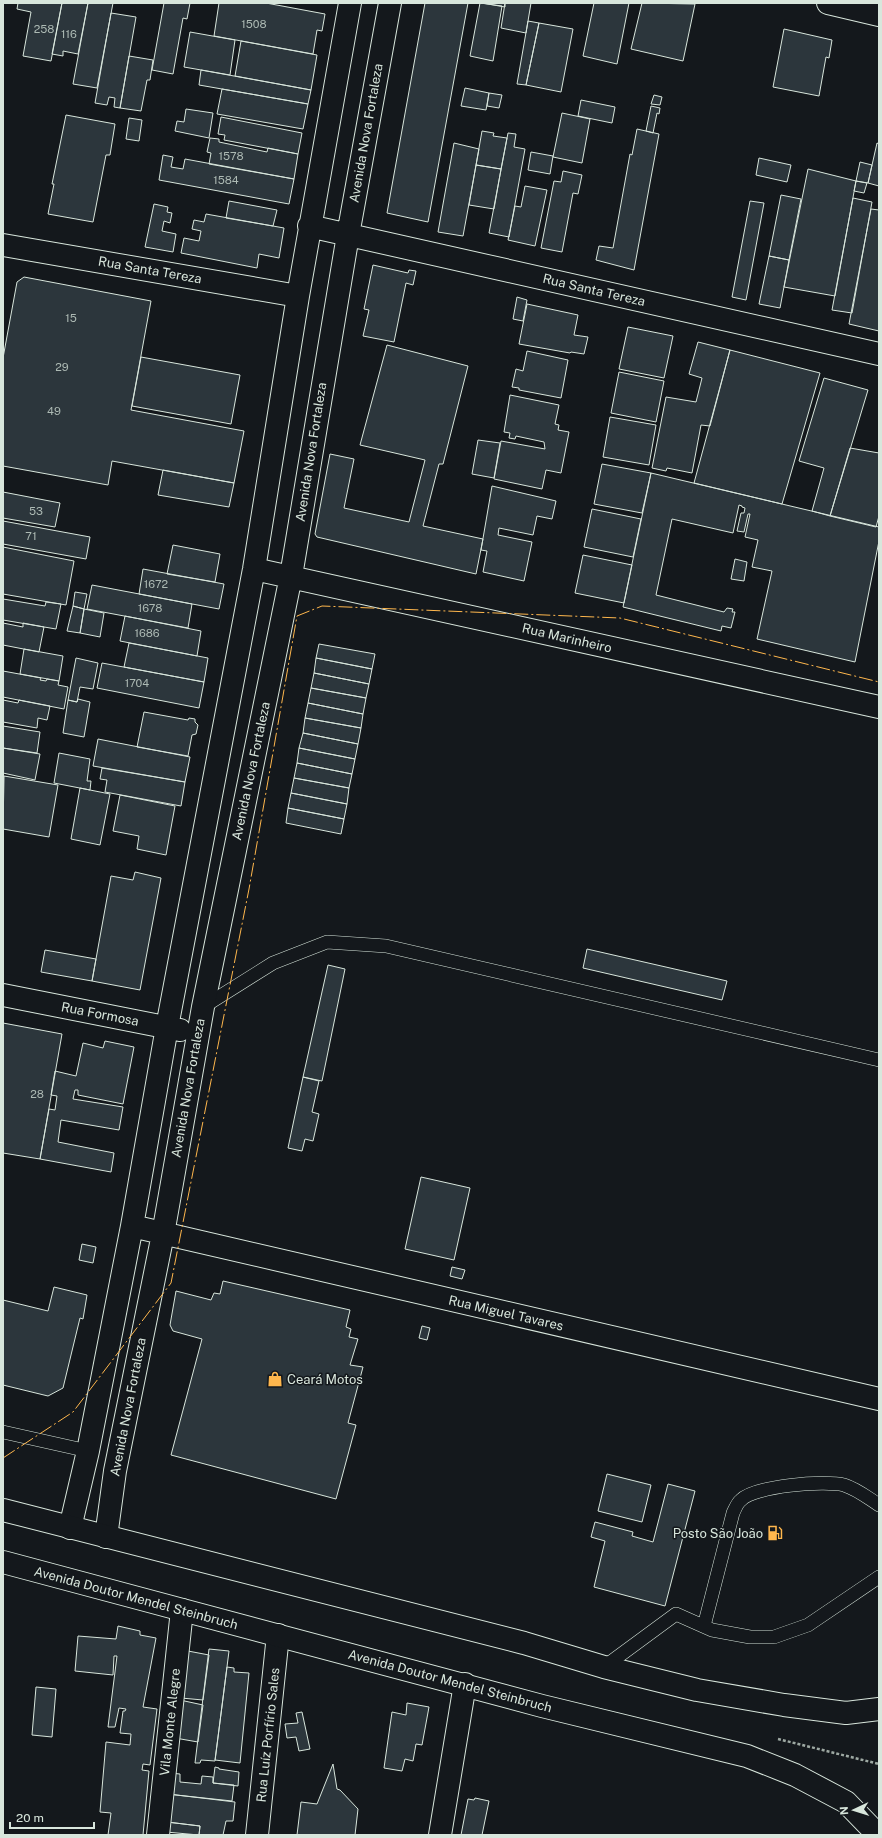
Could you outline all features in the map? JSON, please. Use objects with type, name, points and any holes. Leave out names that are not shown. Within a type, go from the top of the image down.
[{"type":"main road","points":[[70,1528],[88,1452],[132,1226],[167,1027],[254,569],[309,226],[350,3]]},
{"type":"main road","name":"Avenida Nova Fortaleza","points":[[106,1537],[115,1471],[163,1234],[202,1007],[291,576],[348,235],[390,3]]},
{"type":"main road","points":[[828,3],[879,15]]},
{"type":"main road","name":"Rua Santa Tereza","points":[[309,226],[879,354]]},
{"type":"main road","name":"Rua Santa Tereza","points":[[3,245],[298,296]]},
{"type":"main road","name":"Rua Marinheiro","points":[[254,569],[879,707]]},
{"type":"main road","name":"Rua Formosa","points":[[3,995],[198,1034]]},
{"type":"main road","name":"Rua Miguel Tavares","points":[[132,1226],[879,1399]]},
{"type":"main road","points":[[3,1510],[524,1643],[604,1667],[697,1690],[784,1705],[846,1713],[879,1709]]},
{"type":"main road","name":"Avenida Doutor Mendel Steinbruch","points":[[3,1562],[465,1684],[542,1706],[747,1756],[795,1775],[846,1802],[878,1835]]},
{"type":"main road","name":"Vila Monte Alegre","points":[[158,1835],[182,1610]]},
{"type":"main road","name":"Rua Luíz Porfírio Sales","points":[[257,1835],[278,1635]]},
{"type":"main road","points":[[440,1835],[465,1684]]},
{"type":"lane","points":[[202,1007],[273,962],[328,942],[386,946],[879,1060]]},
{"type":"lane","points":[[3,1432],[88,1452]]},
{"type":"lane","points":[[704,1626],[733,1513],[740,1500],[755,1492],[817,1482],[844,1485],[856,1490],[879,1505]]},
{"type":"lane","points":[[604,1667],[676,1614],[712,1630],[738,1635],[774,1637],[808,1625],[879,1577]]},
{"type":"building","points":[[18,3],[62,3],[51,61],[23,56],[31,12],[17,9]]},
{"type":"building","points":[[62,3],[88,3],[78,54],[63,51],[63,56],[52,54]]},
{"type":"building","points":[[88,3],[113,3],[97,88],[73,84]]},
{"type":"building","points":[[164,3],[190,3],[187,19],[183,18],[173,74],[152,70]]},
{"type":"building","points":[[219,3],[266,3],[325,14],[322,31],[317,30],[313,54],[214,36]]},
{"type":"building","points":[[425,3],[468,3],[428,222],[387,213]]},
{"type":"building","points":[[480,3],[502,6],[493,61],[470,56]]},
{"type":"building","points":[[482,3],[505,3],[505,7]]},
{"type":"building","points":[[505,3],[531,3],[526,33],[501,28]]},
{"type":"building","points":[[594,3],[629,3],[617,64],[583,56]]},
{"type":"building","points":[[642,3],[695,4],[683,61],[631,49]]},
{"type":"building","points":[[111,13],[136,17],[120,108],[114,107],[115,98],[109,97],[107,105],[95,103]]},
{"type":"building","points":[[528,21],[539,23],[526,85],[517,84]]},
{"type":"building","points":[[539,23],[573,29],[561,92],[526,85]]},
{"type":"building","points":[[784,29],[832,40],[829,58],[826,57],[819,96],[773,87]]},
{"type":"building","points":[[190,32],[235,40],[230,75],[184,67]]},
{"type":"building","points":[[241,41],[317,55],[311,90],[235,76]]},
{"type":"building","points":[[129,56],[153,60],[150,80],[147,80],[141,111],[120,108]]},
{"type":"building","points":[[201,70],[311,90],[308,104],[199,85]]},
{"type":"building","points":[[465,88],[489,93],[486,110],[461,106]]},
{"type":"building","points":[[222,89],[308,104],[303,129],[217,114]]},
{"type":"building","points":[[489,93],[502,95],[499,108],[487,106]]},
{"type":"building","points":[[654,95],[662,97],[660,105],[651,104]]},
{"type":"building","points":[[581,100],[615,107],[612,123],[578,116]]},
{"type":"building","points":[[651,106],[660,108],[659,114],[657,113],[653,133],[646,131]]},
{"type":"building","points":[[186,109],[213,113],[209,138],[175,131],[177,121],[184,122]]},
{"type":"building","points":[[562,113],[590,119],[582,163],[553,157]]},
{"type":"building","points":[[66,115],[115,124],[110,155],[106,155],[93,222],[48,214],[54,184],[52,184]]},
{"type":"building","points":[[221,117],[302,133],[298,154],[224,140],[225,135],[218,134]]},
{"type":"building","points":[[129,118],[142,120],[139,141],[126,139]]},
{"type":"building","points":[[637,129],[659,134],[634,270],[596,260],[599,246],[613,248],[630,154],[632,155]]},
{"type":"building","points":[[482,131],[494,133],[493,136],[507,138],[501,169],[476,165]]},
{"type":"building","points":[[508,133],[516,134],[514,147],[525,149],[509,237],[489,233]]},
{"type":"building","points":[[210,138],[219,139],[219,142],[267,152],[268,148],[298,154],[294,179],[209,164],[211,153],[207,152]]},
{"type":"building","points":[[454,143],[479,149],[463,236],[438,232]]},
{"type":"building","points":[[877,143],[879,144],[879,186],[868,183]]},
{"type":"building","points":[[531,152],[553,156],[550,174],[528,170]]},
{"type":"building","points":[[163,155],[173,157],[171,167],[183,169],[185,159],[294,179],[289,204],[159,180]]},
{"type":"building","points":[[759,158],[791,165],[787,182],[756,175]]},
{"type":"building","points":[[860,162],[872,165],[868,183],[856,181]]},
{"type":"building","points":[[476,165],[501,169],[494,209],[469,205]]},
{"type":"building","points":[[808,169],[856,181],[835,296],[784,287]]},
{"type":"building","points":[[563,171],[582,175],[578,194],[573,193],[562,252],[541,248],[554,181],[561,182]]},
{"type":"building","points":[[856,181],[867,183],[864,193],[854,191]]},
{"type":"building","points":[[525,186],[547,190],[535,246],[508,240],[515,206],[521,207]]},
{"type":"building","points":[[781,195],[801,199],[789,260],[769,256]]},
{"type":"building","points":[[853,198],[872,202],[852,313],[832,310]]},
{"type":"building","points":[[229,201],[277,210],[273,226],[226,218]]},
{"type":"building","points":[[750,201],[764,203],[746,300],[732,297]]},
{"type":"building","points":[[154,204],[168,207],[167,212],[172,213],[170,223],[164,221],[162,231],[176,234],[173,252],[145,247]]},
{"type":"building","points":[[871,209],[879,210],[879,331],[849,324]]},
{"type":"building","points":[[206,214],[284,228],[279,258],[259,254],[257,268],[181,253],[184,238],[199,241],[201,231],[192,229],[194,220],[204,222]]},
{"type":"building","points":[[769,256],[789,260],[780,308],[759,304]]},
{"type":"building","points":[[373,265],[408,273],[409,270],[416,271],[413,285],[406,283],[394,342],[363,336],[369,310],[364,309]]},
{"type":"building","points":[[24,277],[151,301],[131,410],[244,431],[234,483],[112,461],[108,485],[3,466],[3,358],[17,282]]},
{"type":"building","points":[[517,297],[527,300],[523,321],[513,319]]},
{"type":"building","points":[[527,304],[578,315],[574,335],[588,337],[584,354],[519,344]]},
{"type":"building","points":[[628,327],[673,336],[664,378],[619,369]]},
{"type":"building","points":[[698,342],[730,350],[710,426],[701,425],[692,473],[667,468],[666,471],[652,468],[666,397],[696,402],[702,378],[689,374]]},
{"type":"building","points":[[387,345],[468,366],[443,464],[439,464],[423,526],[483,539],[476,574],[317,537],[315,534],[330,454],[354,459],[344,508],[409,522],[425,460],[360,445]]},
{"type":"building","points":[[730,350],[820,373],[782,504],[694,483]]},
{"type":"building","points":[[527,351],[568,360],[561,398],[519,390],[519,388],[512,387],[516,369],[523,371]]},
{"type":"building","points":[[141,357],[240,375],[231,424],[132,406]]},
{"type":"building","points":[[619,372],[664,381],[656,422],[611,413]]},
{"type":"building","points":[[824,378],[868,390],[830,516],[812,511],[824,468],[799,461]]},
{"type":"building","points":[[510,395],[559,405],[555,424],[559,425],[558,430],[569,432],[561,473],[546,470],[542,489],[494,479],[501,441],[545,449],[544,442],[516,436],[515,439],[509,438],[510,433],[504,432]]},
{"type":"building","points":[[610,417],[656,425],[649,465],[603,457]]},
{"type":"building","points":[[478,440],[500,443],[494,478],[472,474]]},
{"type":"building","points":[[850,448],[879,453],[879,516],[876,527],[830,516]]},
{"type":"building","points":[[602,464],[651,473],[642,513],[594,504]]},
{"type":"building","points":[[163,470],[234,483],[229,507],[158,495]]},
{"type":"building","points":[[651,473],[879,527],[879,541],[855,662],[757,639],[772,571],[752,567],[758,540],[745,537],[750,514],[748,514],[744,532],[737,531],[741,513],[744,513],[745,508],[739,505],[733,533],[672,519],[656,595],[724,612],[727,608],[733,609],[732,612],[735,612],[731,628],[722,626],[721,631],[623,607]]},
{"type":"building","points":[[492,486],[556,501],[552,519],[537,516],[533,535],[499,528],[498,535],[532,542],[524,581],[483,572],[487,551],[481,550]]},
{"type":"building","points":[[3,492],[60,503],[55,527],[3,518]]},
{"type":"building","points":[[592,509],[641,519],[633,557],[584,547]]},
{"type":"building","points":[[3,521],[90,537],[86,559],[3,544]]},
{"type":"building","points":[[173,545],[220,554],[215,582],[167,574]]},
{"type":"building","points":[[3,547],[74,561],[66,605],[3,594]]},
{"type":"building","points":[[583,555],[632,565],[624,603],[575,593]]},
{"type":"building","points":[[735,559],[747,562],[744,581],[731,579]]},
{"type":"building","points":[[143,569],[224,584],[219,609],[139,594]]},
{"type":"building","points":[[92,585],[192,604],[188,628],[87,609]]},
{"type":"building","points":[[75,592],[87,594],[84,609],[73,606]]},
{"type":"building","points":[[3,599],[45,606],[46,602],[61,604],[56,629],[3,620]]},
{"type":"building","points":[[73,606],[84,609],[80,633],[67,631]]},
{"type":"building","points":[[84,609],[104,613],[100,637],[80,633]]},
{"type":"building","points":[[125,616],[201,631],[197,656],[120,641]]},
{"type":"building","points":[[3,623],[23,627],[23,623],[44,627],[39,652],[3,645]]},
{"type":"building","points":[[129,643],[208,658],[204,682],[124,667]]},
{"type":"building","points":[[319,644],[375,654],[372,669],[316,658]]},
{"type":"building","points":[[24,649],[63,656],[59,681],[20,674]]},
{"type":"building","points":[[76,658],[98,663],[93,689],[80,687],[77,702],[68,700]]},
{"type":"building","points":[[316,658],[372,669],[369,684],[314,673]]},
{"type":"building","points":[[102,663],[204,682],[199,708],[97,688]]},
{"type":"building","points":[[3,671],[41,678],[40,680],[46,681],[47,679],[59,681],[58,685],[68,687],[64,709],[3,697]]},
{"type":"building","points":[[314,673],[369,684],[366,698],[311,688]]},
{"type":"building","points":[[311,688],[366,698],[363,714],[308,703]]},
{"type":"building","points":[[78,699],[90,702],[84,737],[63,733],[68,700],[77,702]]},
{"type":"building","points":[[3,700],[18,703],[19,700],[50,706],[47,720],[38,718],[37,728],[3,722]]},
{"type":"building","points":[[308,703],[363,714],[361,728],[305,718]]},
{"type":"building","points":[[144,712],[188,720],[189,718],[195,719],[195,722],[198,725],[196,734],[192,735],[188,756],[137,747]]},
{"type":"building","points":[[305,718],[361,728],[358,744],[303,733]]},
{"type":"building","points":[[3,726],[40,732],[37,753],[3,748]]},
{"type":"building","points":[[303,733],[358,744],[355,759],[299,748]]},
{"type":"building","points":[[98,739],[190,757],[185,782],[93,766]]},
{"type":"building","points":[[3,748],[40,754],[35,780],[3,773]]},
{"type":"building","points":[[299,748],[355,759],[352,774],[297,763]]},
{"type":"building","points":[[59,753],[90,759],[87,781],[91,781],[90,790],[54,783]]},
{"type":"building","points":[[297,763],[352,774],[349,788],[294,778]]},
{"type":"building","points":[[102,768],[185,782],[181,806],[105,792],[107,780],[100,779]]},
{"type":"building","points":[[4,776],[58,785],[49,837],[3,829]]},
{"type":"building","points":[[294,778],[349,788],[347,804],[291,793]]},
{"type":"building","points":[[80,788],[110,794],[100,845],[71,839]]},
{"type":"building","points":[[291,793],[347,804],[344,819],[288,808]]},
{"type":"building","points":[[120,795],[175,806],[166,855],[137,849],[139,836],[113,831]]},
{"type":"building","points":[[288,808],[344,819],[341,834],[286,823]]},
{"type":"building","points":[[135,872],[161,878],[140,990],[92,981],[111,876],[133,880]]},
{"type":"building","points":[[587,949],[727,981],[722,1000],[583,968]]},
{"type":"building","points":[[45,950],[96,959],[92,981],[41,972]]},
{"type":"building","points":[[328,965],[345,969],[322,1081],[303,1077]]},
{"type":"building","points":[[3,1023],[62,1034],[40,1159],[3,1153]]},
{"type":"building","points":[[105,1041],[134,1047],[123,1104],[78,1095],[78,1090],[75,1090],[73,1099],[123,1107],[119,1130],[61,1120],[58,1142],[114,1153],[111,1172],[40,1159],[49,1109],[55,1110],[57,1096],[51,1095],[55,1071],[76,1076],[83,1043],[103,1048]]},
{"type":"building","points":[[303,1077],[319,1081],[312,1112],[319,1114],[313,1141],[305,1139],[302,1151],[288,1148]]},
{"type":"building","points":[[421,1177],[470,1188],[454,1260],[405,1249]]},
{"type":"building","points":[[82,1244],[96,1247],[93,1263],[79,1260]]},
{"type":"building","points":[[452,1267],[465,1270],[462,1279],[450,1276]]},
{"type":"building","name":"Ceará Motos","points":[[223,1281],[350,1310],[346,1327],[351,1329],[349,1337],[358,1339],[350,1365],[363,1367],[348,1423],[356,1425],[336,1499],[171,1455],[202,1339],[173,1331],[170,1325],[176,1291],[211,1300],[214,1293],[220,1294]]},
{"type":"building","points":[[54,1287],[87,1295],[83,1319],[80,1318],[63,1388],[48,1396],[3,1385],[3,1300],[48,1311]]},
{"type":"building","points":[[422,1326],[430,1328],[427,1340],[419,1338]]},
{"type":"building","points":[[607,1474],[651,1485],[642,1522],[598,1511]]},
{"type":"building","points":[[668,1484],[695,1491],[665,1606],[594,1587],[605,1541],[591,1537],[595,1522],[633,1532],[632,1536],[653,1542]]},
{"type":"building","points":[[118,1626],[140,1631],[140,1635],[156,1638],[143,1707],[157,1709],[150,1765],[143,1764],[142,1770],[149,1771],[143,1835],[108,1835],[111,1813],[100,1812],[106,1742],[130,1745],[131,1734],[120,1733],[123,1711],[126,1709],[119,1708],[115,1727],[108,1727],[117,1656],[114,1656],[113,1675],[75,1671],[78,1636],[116,1639]]},
{"type":"building","points":[[209,1649],[229,1651],[215,1761],[201,1760],[200,1763],[195,1763]]},
{"type":"building","points":[[188,1651],[209,1655],[203,1700],[181,1698]]},
{"type":"building","points":[[227,1667],[234,1668],[234,1672],[249,1673],[240,1763],[215,1760]]},
{"type":"building","points":[[36,1687],[56,1689],[52,1737],[32,1735]]},
{"type":"building","points":[[180,1700],[203,1705],[198,1742],[175,1738]]},
{"type":"building","points":[[407,1703],[429,1707],[422,1745],[416,1744],[413,1761],[405,1759],[402,1771],[384,1768],[392,1712],[406,1715]]},
{"type":"building","points":[[302,1712],[310,1749],[299,1751],[296,1737],[287,1738],[285,1724],[298,1723],[296,1713]]},
{"type":"building","points":[[333,1764],[337,1789],[340,1790],[358,1809],[355,1835],[297,1835],[301,1802],[317,1804]]},
{"type":"building","points":[[215,1767],[239,1772],[238,1786],[213,1783]]},
{"type":"building","points":[[170,1773],[180,1774],[180,1782],[201,1784],[202,1776],[213,1777],[213,1783],[234,1785],[232,1801],[167,1794]]},
{"type":"building","points":[[168,1794],[235,1802],[233,1821],[226,1821],[223,1835],[199,1835],[200,1826],[167,1822]]},
{"type":"building","points":[[475,1798],[489,1801],[482,1835],[461,1835],[468,1799],[474,1800]]},
{"type":"building","points":[[167,1822],[200,1826],[199,1835],[166,1832]]},
{"type":"power","points":[[3,1458],[73,1412],[171,1283],[249,889],[297,616],[322,606],[620,618],[879,682]]},
{"type":"place","name":"Ceará Motos","points":[[275,1379]]},
{"type":"place","name":"Posto São João","points":[[775,1533]]}]
